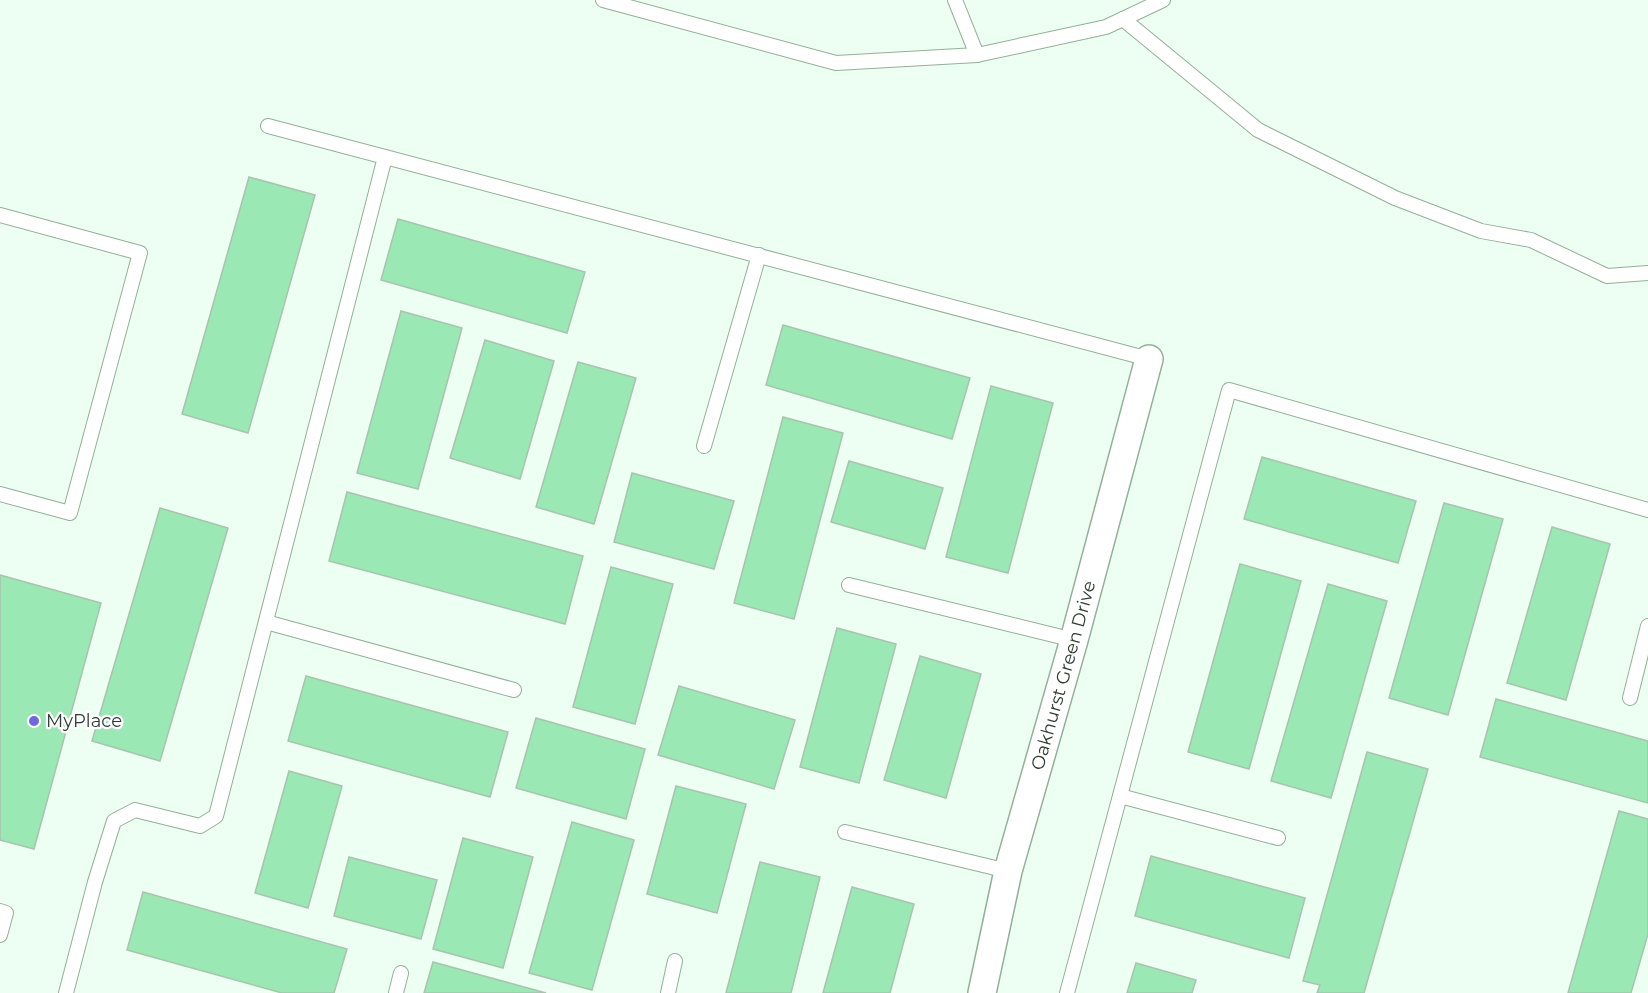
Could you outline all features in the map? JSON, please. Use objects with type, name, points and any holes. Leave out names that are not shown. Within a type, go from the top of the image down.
[{"type":"street","name":"Oakhurst Green Drive","points":[[982,993],[1008,871],[1074,640],[1149,359]]},
{"type":"lane","points":[[603,0],[836,63],[977,55],[1106,27],[1163,0]]},
{"type":"lane","points":[[955,0],[977,55]]},
{"type":"lane","points":[[1123,19],[1258,130],[1395,198],[1481,231],[1531,240],[1607,276],[1648,273]]},
{"type":"lane","points":[[268,126],[1149,359]]},
{"type":"lane","points":[[66,993],[95,882],[114,821],[135,810],[200,826],[216,816],[385,157]]},
{"type":"lane","points":[[0,215],[140,253],[70,513],[0,495]]},
{"type":"lane","points":[[704,446],[759,255]]},
{"type":"lane","points":[[1067,993],[1229,390],[1648,510]]},
{"type":"lane","points":[[849,585],[1074,640]]},
{"type":"lane","points":[[266,622],[514,690]]},
{"type":"lane","points":[[1630,698],[1648,626]]},
{"type":"lane","points":[[1120,796],[1278,838]]},
{"type":"lane","points":[[845,832],[1008,871]]},
{"type":"lane","points":[[0,911],[6,913],[0,935]]},
{"type":"lane","points":[[668,993],[675,961]]},
{"type":"lane","points":[[396,993],[401,973]]},
{"type":"building","points":[[249,177],[315,195],[248,433],[182,414]]},
{"type":"building","points":[[398,219],[585,272],[567,333],[381,280]]},
{"type":"building","points":[[401,311],[462,328],[418,489],[357,473]]},
{"type":"building","points":[[783,325],[970,378],[952,439],[766,385]]},
{"type":"building","points":[[485,340],[554,361],[520,479],[450,458]]},
{"type":"building","points":[[578,362],[636,378],[594,524],[536,507]]},
{"type":"building","points":[[991,386],[1053,403],[1008,573],[946,557]]},
{"type":"building","points":[[783,417],[843,433],[794,619],[734,603]]},
{"type":"building","points":[[1262,457],[1416,501],[1398,563],[1244,519]]},
{"type":"building","points":[[849,461],[943,488],[925,549],[831,522]]},
{"type":"building","points":[[632,473],[734,501],[714,569],[614,542]]},
{"type":"building","points":[[347,492],[583,556],[565,624],[329,561]]},
{"type":"building","points":[[1444,503],[1503,519],[1448,715],[1389,698]]},
{"type":"building","points":[[160,508],[228,528],[160,761],[92,741]]},
{"type":"building","points":[[1552,527],[1610,544],[1566,700],[1507,683]]},
{"type":"building","points":[[1240,564],[1301,581],[1249,769],[1188,752]]},
{"type":"building","points":[[611,567],[673,584],[635,724],[573,707]]},
{"type":"building","name":"MyPlace","points":[[0,575],[101,603],[34,849],[0,840]]},
{"type":"building","points":[[1328,584],[1387,601],[1331,798],[1271,781]]},
{"type":"building","points":[[837,628],[896,644],[859,783],[800,767]]},
{"type":"building","points":[[920,656],[981,674],[946,798],[884,780]]},
{"type":"building","points":[[306,676],[508,732],[490,797],[288,741]]},
{"type":"building","points":[[679,686],[795,720],[774,789],[658,755]]},
{"type":"building","points":[[1496,699],[1648,741],[1648,803],[1480,757]]},
{"type":"building","points":[[536,718],[645,749],[626,819],[516,788]]},
{"type":"building","points":[[1367,752],[1428,769],[1364,993],[1317,993],[1320,985],[1303,981]]},
{"type":"building","points":[[289,771],[342,786],[308,908],[255,893]]},
{"type":"building","points":[[676,786],[746,804],[717,913],[647,894]]},
{"type":"building","points":[[1619,811],[1648,819],[1648,934],[1631,993],[1568,993]]},
{"type":"building","points":[[572,822],[634,840],[592,990],[529,973]]},
{"type":"building","points":[[463,838],[533,857],[503,968],[433,949]]},
{"type":"building","points":[[1151,856],[1305,898],[1289,958],[1135,916]]},
{"type":"building","points":[[349,857],[437,880],[421,939],[334,916]]},
{"type":"building","points":[[760,862],[820,877],[791,993],[726,993]]},
{"type":"building","points":[[852,887],[914,904],[890,993],[823,993]]},
{"type":"building","points":[[143,892],[347,949],[334,993],[282,993],[127,950]]},
{"type":"building","points":[[433,962],[546,993],[424,993]]},
{"type":"building","points":[[1136,963],[1196,980],[1192,993],[1127,993]]},
{"type":"place","name":"MyPlace","points":[[34,721]]}]
